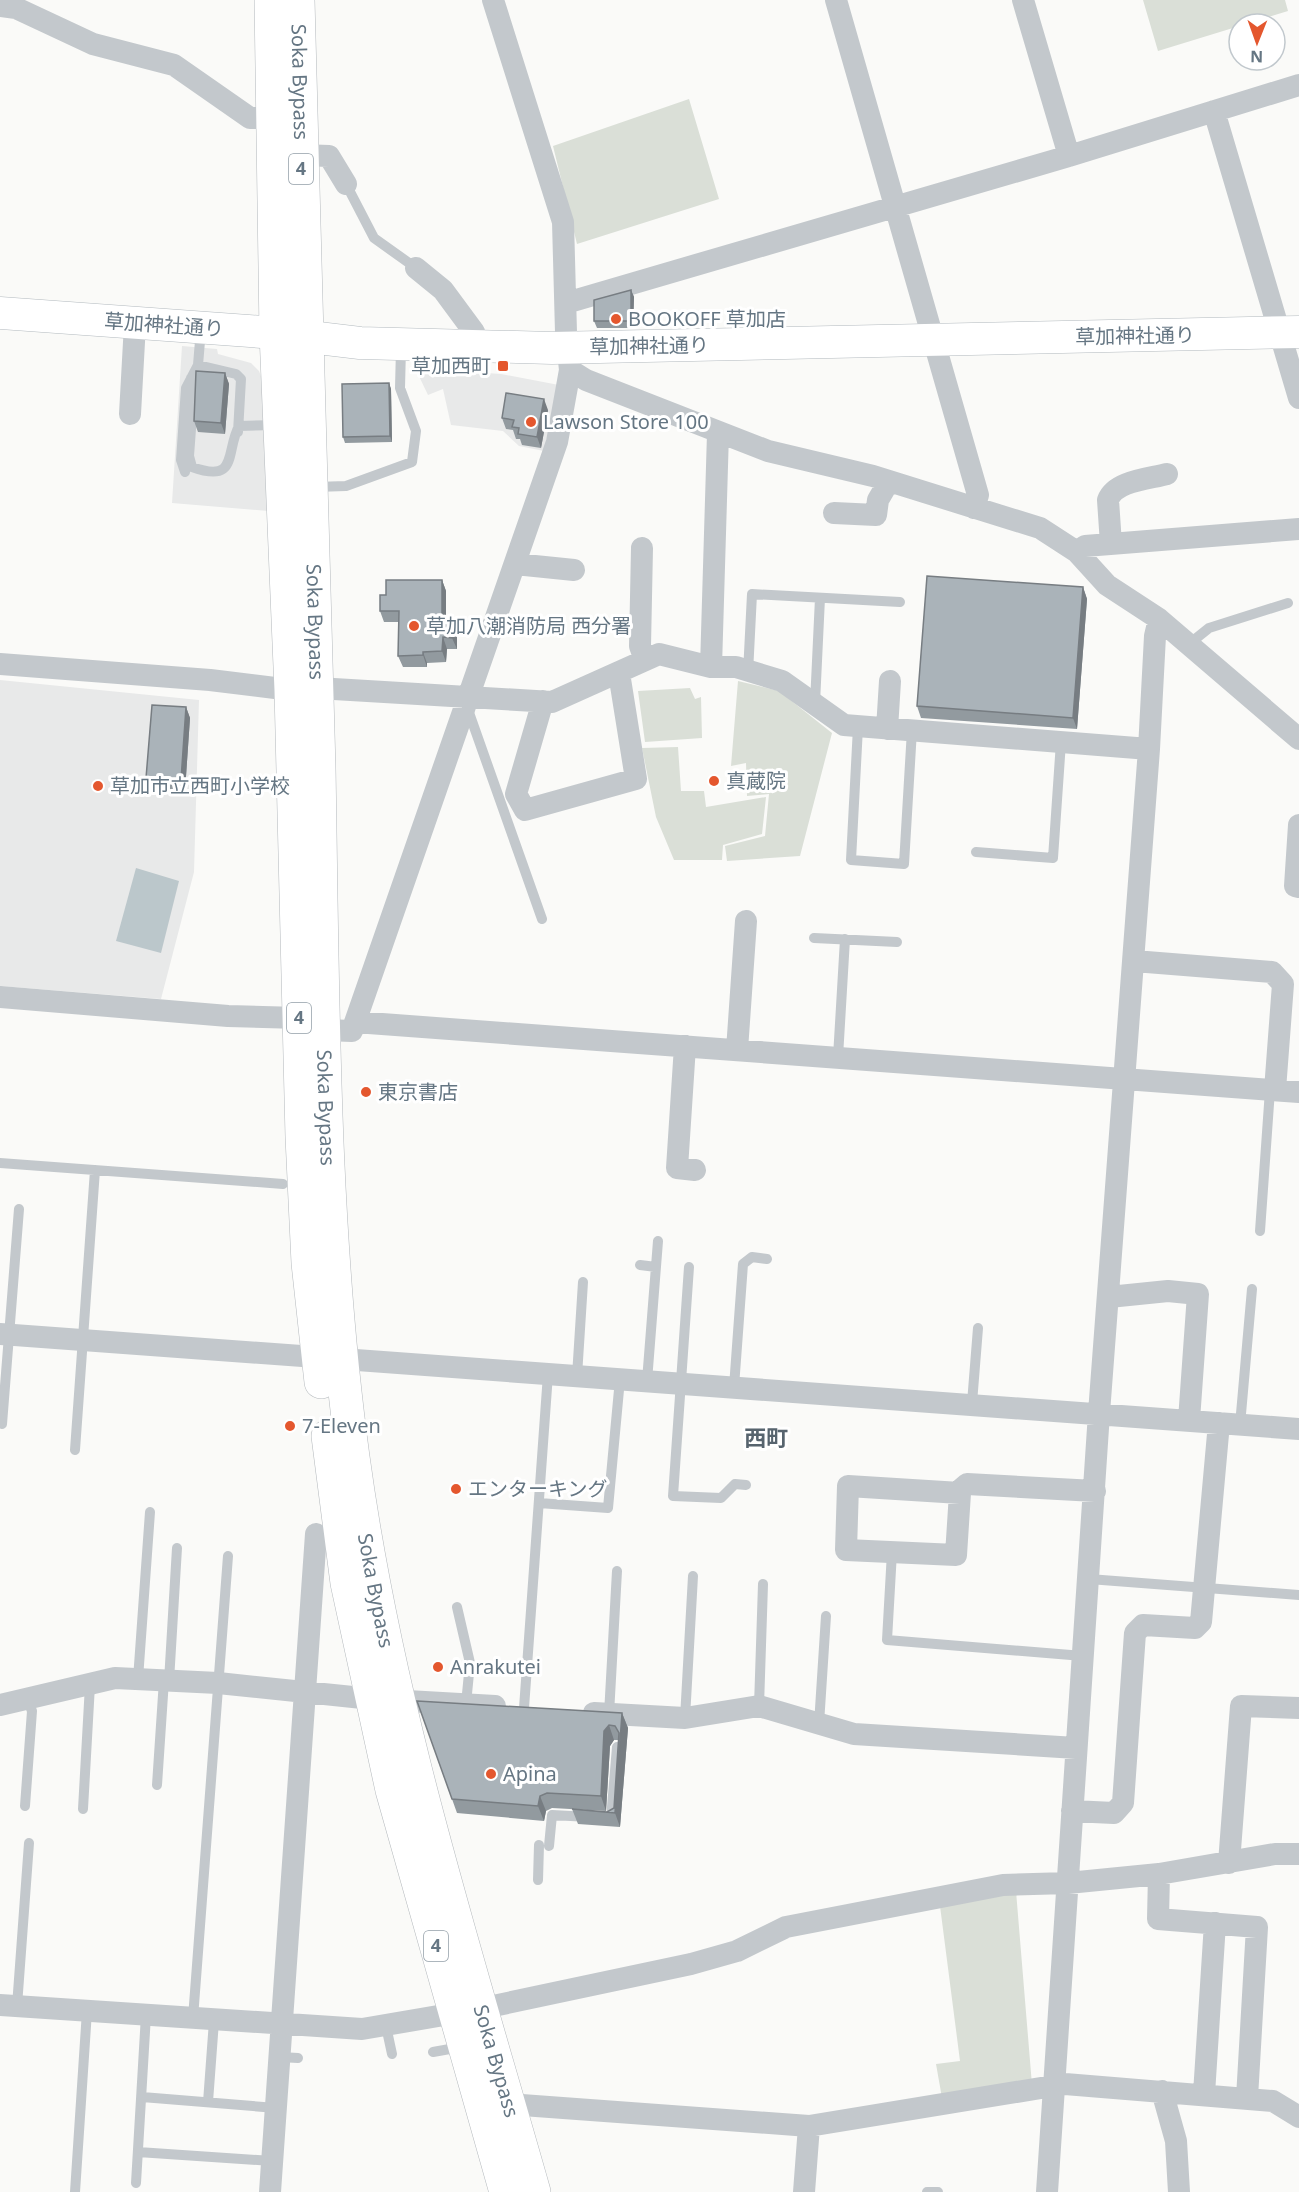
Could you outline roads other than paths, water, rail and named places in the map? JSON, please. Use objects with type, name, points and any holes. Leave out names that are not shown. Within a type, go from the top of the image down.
[{"type":"highway","name":"Soka Bypass","points":[[271,0],[274,118],[292,335],[313,487],[304,689]]},
{"type":"highway","name":"Soka Bypass","points":[[298,0],[304,299],[292,335],[280,425],[304,689],[327,1023],[329,1358],[347,1583],[385,1699],[442,1843],[467,2011],[449,2049],[506,2192]]},
{"type":"highway","name":"Soka Bypass","points":[[329,1358],[386,1607],[385,1699],[392,1790],[467,2011],[508,2104],[534,2192]]},
{"type":"street","points":[[327,1023],[468,700],[557,442],[569,359],[563,222],[493,0]]},
{"type":"street","points":[[836,0],[978,495],[974,508]]},
{"type":"street","points":[[1027,2],[1069,156]]},
{"type":"street","points":[[0,6],[16,8],[93,44],[174,65],[250,118],[274,118]]},
{"type":"street","points":[[566,303],[1069,156],[1299,85]]},
{"type":"street","points":[[1214,111],[1290,332],[1299,398]]},
{"type":"street","points":[[301,155],[329,156],[346,184]]},
{"type":"street","points":[[416,268],[443,290],[474,332],[474,346]]},
{"type":"street","name":"草加神社通り","points":[[0,313],[401,345],[474,346],[569,359],[933,340],[1290,332]]},
{"type":"street","points":[[130,414],[135,324]]},
{"type":"street","points":[[569,359],[586,380],[718,434],[768,451],[889,481],[1040,528],[1077,552],[1107,585],[1159,619],[1299,739]]},
{"type":"street","points":[[711,667],[718,434]]},
{"type":"street","points":[[1111,544],[1108,501],[1110,494],[1117,488],[1167,474]]},
{"type":"street","points":[[834,513],[876,515],[878,500],[889,481]]},
{"type":"street","points":[[1077,552],[1085,546],[1299,529]]},
{"type":"street","points":[[642,548],[640,646],[645,660]]},
{"type":"street","points":[[515,564],[574,570]]},
{"type":"street","points":[[1047,2192],[1099,1413],[1134,961],[1155,636],[1159,619]]},
{"type":"street","points":[[0,664],[304,689],[468,700],[552,702],[659,654],[711,667],[736,668],[782,681],[844,725],[1149,749]]},
{"type":"street","points":[[543,701],[516,794],[525,810],[636,779],[619,673]]},
{"type":"street","points":[[887,729],[890,681]]},
{"type":"street","points":[[1299,825],[1295,886],[1299,886]]},
{"type":"street","points":[[737,1050],[746,921]]},
{"type":"street","points":[[1134,961],[1272,972],[1283,984],[1272,1090]]},
{"type":"street","points":[[0,997],[228,1016],[685,1046],[1123,1081],[1299,1092]]},
{"type":"street","points":[[685,1046],[677,1168],[695,1170]]},
{"type":"street","points":[[1109,1297],[1168,1291],[1198,1294],[1189,1420]]},
{"type":"street","points":[[5,1335],[972,1403],[1299,1429]]},
{"type":"street","points":[[1072,1810],[1114,1813],[1123,1803],[1135,1633],[1143,1625],[1195,1628],[1201,1622],[1204,1588],[1230,1424]]},
{"type":"street","points":[[960,1493],[848,1486],[846,1550],[956,1555],[960,1493],[967,1484],[1095,1491]]},
{"type":"street","points":[[270,2192],[276,2108],[289,2058],[283,2025],[316,1534]]},
{"type":"street","points":[[0,1705],[115,1678],[218,1683],[385,1699],[535,1709]]},
{"type":"street","points":[[577,1712],[685,1718],[759,1706],[854,1734],[1076,1748]]},
{"type":"street","points":[[1229,1863],[1241,1706],[1299,1708]]},
{"type":"street","points":[[9,2005],[203,2020],[362,2029],[467,2011],[691,1964],[737,1951],[786,1927],[1003,1885],[1068,1883],[1160,1874],[1275,1854],[1299,1854]]},
{"type":"street","points":[[1160,1874],[1158,1919],[1257,1927],[1247,2098]]},
{"type":"street","points":[[1204,2094],[1215,1923]]},
{"type":"street","points":[[508,2104],[808,2126],[1065,2084],[1273,2101],[1299,2117]]},
{"type":"street","points":[[1162,2091],[1176,2141],[1179,2192]]},
{"type":"street","points":[[804,2192],[808,2126]]},
{"type":"lane","points":[[346,184],[374,238],[416,268]]},
{"type":"lane","points":[[185,472],[181,459],[186,388],[198,364],[201,328]]},
{"type":"lane","points":[[313,487],[346,486],[412,462],[416,431],[399,388],[401,345]]},
{"type":"lane","points":[[198,364],[236,374],[241,379],[238,441]]},
{"type":"lane","points":[[191,378],[194,389],[189,456],[192,467],[203,471],[225,468],[231,461],[232,439],[239,426]]},
{"type":"lane","points":[[239,426],[280,425]]},
{"type":"lane","points":[[748,673],[752,594],[900,602]]},
{"type":"lane","points":[[814,704],[820,598]]},
{"type":"lane","points":[[1189,644],[1209,628],[1288,603]]},
{"type":"lane","points":[[468,700],[542,919]]},
{"type":"lane","points":[[858,727],[850,860],[904,864],[912,730]]},
{"type":"lane","points":[[976,852],[1053,858],[1061,741]]},
{"type":"lane","points":[[813,938],[897,942]]},
{"type":"lane","points":[[838,1058],[845,939]]},
{"type":"lane","points":[[1260,1231],[1272,1090]]},
{"type":"lane","points":[[0,1163],[283,1184]]},
{"type":"lane","points":[[75,1450],[95,1170]]},
{"type":"lane","points":[[2,1424],[5,1335],[19,1209]]},
{"type":"lane","points":[[647,1380],[658,1241]]},
{"type":"lane","points":[[734,1387],[742,1264],[752,1257],[767,1259]]},
{"type":"lane","points":[[640,1265],[656,1267]]},
{"type":"lane","points":[[689,1267],[674,1496],[721,1498],[735,1484],[746,1485]]},
{"type":"lane","points":[[577,1376],[583,1282]]},
{"type":"lane","points":[[1230,1424],[1252,1289]]},
{"type":"lane","points":[[972,1403],[978,1328]]},
{"type":"lane","points":[[535,1709],[539,1503],[548,1374]]},
{"type":"lane","points":[[539,1503],[608,1508],[620,1379]]},
{"type":"lane","points":[[138,1679],[150,1512]]},
{"type":"lane","points":[[156,1785],[177,1548]]},
{"type":"lane","points":[[892,1552],[887,1640],[1084,1656]]},
{"type":"lane","points":[[208,2102],[203,2020],[218,1683],[228,1556]]},
{"type":"lane","points":[[609,1714],[617,1571]]},
{"type":"lane","points":[[685,1718],[693,1576]]},
{"type":"lane","points":[[1089,1579],[1299,1594]]},
{"type":"lane","points":[[759,1706],[763,1584]]},
{"type":"lane","points":[[457,1607],[470,1663],[466,1704]]},
{"type":"lane","points":[[819,1724],[825,1616]]},
{"type":"lane","points":[[83,1809],[90,1685]]},
{"type":"lane","points":[[25,1806],[32,1711],[27,1699]]},
{"type":"lane","points":[[538,1880],[552,1815],[613,1819],[617,1747]]},
{"type":"lane","points":[[9,2005],[29,1843]]},
{"type":"lane","points":[[75,2192],[87,2011]]},
{"type":"lane","points":[[136,2183],[146,2015]]},
{"type":"lane","points":[[386,2026],[392,2054]]},
{"type":"lane","points":[[142,2097],[276,2108]]},
{"type":"lane","points":[[138,2152],[272,2161]]},
{"type":"lane","points":[[927,2192],[938,2192]]},
{"type":"place","name":"BOOKOFF 草加店","points":[[616,319]]},
{"type":"place","name":"草加西町","points":[[503,366]]},
{"type":"place","name":"Lawson Store 100","points":[[531,422]]},
{"type":"place","name":"草加八潮消防局 西分署","points":[[414,626]]},
{"type":"place","name":"真蔵院","points":[[714,781]]},
{"type":"place","name":"草加市立西町小学校","points":[[98,786]]},
{"type":"place","name":"東京書店","points":[[366,1092]]},
{"type":"place","name":"7-Eleven","points":[[290,1426]]},
{"type":"place","name":"エンターキング","points":[[456,1489]]},
{"type":"place","name":"Anrakutei","points":[[438,1667]]},
{"type":"place","name":"Apina","points":[[491,1774]]},
{"type":"district","name":"西町","points":[[766,1438]]}]
